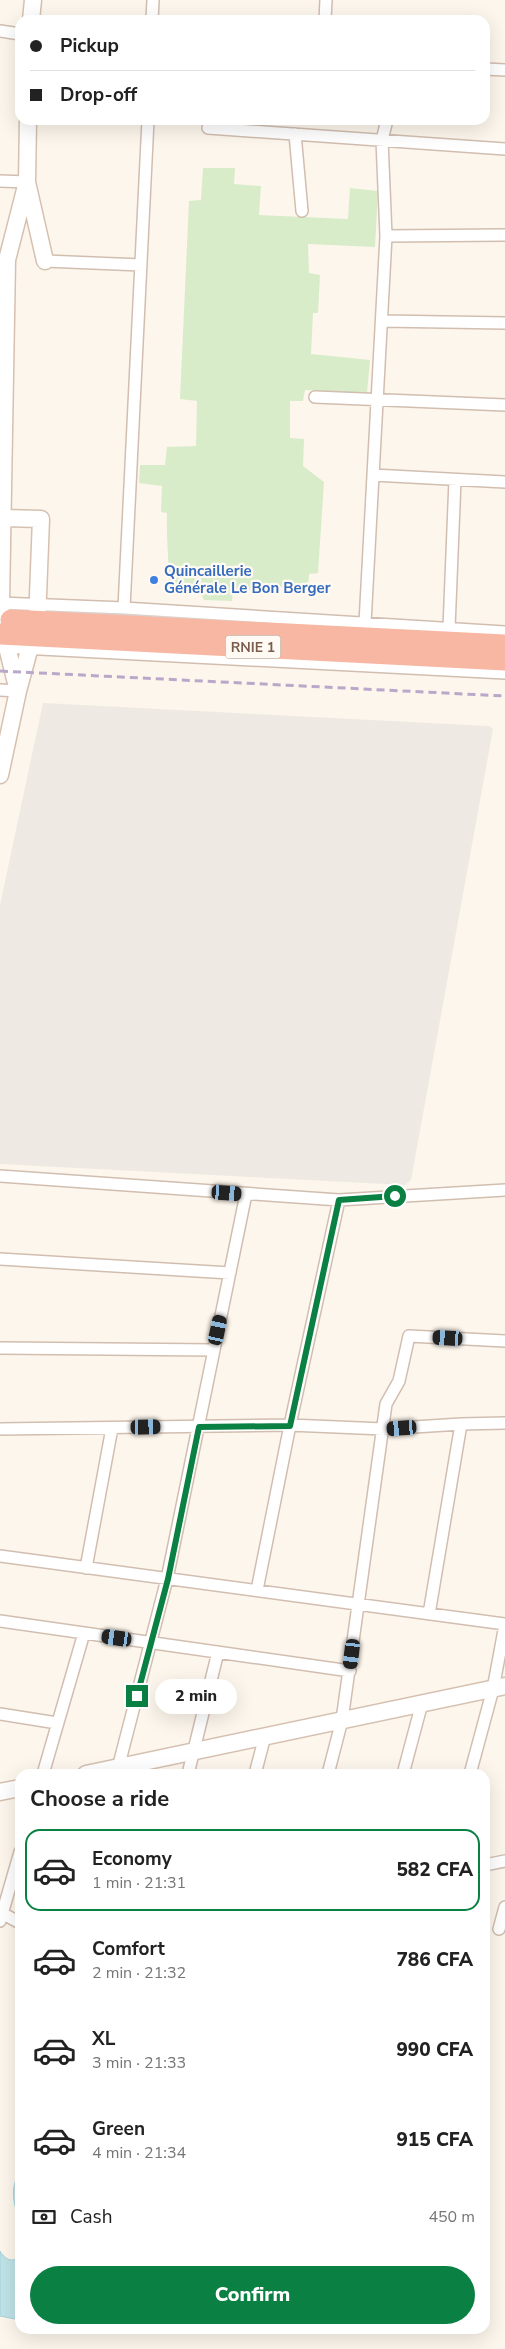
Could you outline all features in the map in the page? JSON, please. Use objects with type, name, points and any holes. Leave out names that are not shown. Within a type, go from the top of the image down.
[{"type":"highway","name":"RNIE 1","points":[[35,628],[505,660]]},
{"type":"highway","name":"RNIE 1","points":[[2,633],[35,628],[505,645]]},
{"type":"street","points":[[32,15],[33,0]]},
{"type":"street","points":[[152,15],[153,0]]},
{"type":"street","points":[[325,15],[326,0]]},
{"type":"street","points":[[0,31],[15,33]]},
{"type":"street","points":[[490,69],[505,70]]},
{"type":"street","points":[[18,691],[2,633],[0,602],[3,518],[3,338],[7,260],[27,182],[28,125]]},
{"type":"street","points":[[124,608],[148,125]]},
{"type":"street","points":[[209,125],[208,128],[505,149]]},
{"type":"street","points":[[365,623],[383,321],[386,236],[382,140],[386,125]]},
{"type":"street","points":[[295,134],[302,211]]},
{"type":"street","points":[[0,181],[27,182]]},
{"type":"street","points":[[27,182],[45,262],[141,265]]},
{"type":"street","points":[[386,236],[505,236]]},
{"type":"street","points":[[383,321],[505,323]]},
{"type":"street","points":[[315,397],[505,405]]},
{"type":"street","points":[[373,476],[505,482]]},
{"type":"street","points":[[449,628],[455,480]]},
{"type":"street","points":[[0,775],[18,691],[35,628],[41,519],[3,518]]},
{"type":"street","points":[[0,602],[35,628],[505,673]]},
{"type":"street","points":[[2,633],[35,628],[124,608],[505,632]]},
{"type":"street","points":[[0,690],[18,691]]},
{"type":"street","points":[[0,1176],[339,1200],[505,1190]]},
{"type":"street","points":[[118,1769],[168,1579],[246,1194]]},
{"type":"street","points":[[257,1590],[339,1200]]},
{"type":"street","points":[[0,1259],[230,1273]]},
{"type":"street","points":[[329,1769],[342,1720],[350,1671],[386,1404],[399,1381],[409,1336],[505,1341]]},
{"type":"street","points":[[0,1348],[214,1350]]},
{"type":"street","points":[[0,1429],[290,1426],[383,1429],[505,1423]]},
{"type":"street","points":[[428,1614],[461,1424]]},
{"type":"street","points":[[86,1568],[112,1428]]},
{"type":"street","points":[[0,1556],[505,1625],[499,1687],[472,1769]]},
{"type":"street","points":[[0,1621],[350,1671]]},
{"type":"street","points":[[44,1769],[84,1633]]},
{"type":"street","points":[[189,1769],[218,1652]]},
{"type":"street","points":[[122,1769],[194,1751],[499,1687]]},
{"type":"street","points":[[403,1769],[422,1703]]},
{"type":"street","points":[[0,1714],[58,1723]]},
{"type":"street","points":[[256,1769],[265,1736]]},
{"type":"street","points":[[0,1792],[15,1789]]},
{"type":"street","points":[[490,1864],[505,1861]]},
{"type":"street","points":[[15,1869],[1,1915],[15,1921]]},
{"type":"street","points":[[499,1930],[505,1908]]},
{"type":"shaded area","points":[[43,703],[489,726],[493,729],[411,1180],[405,1185],[0,1164],[0,905]]},
{"type":"green space","points":[[203,168],[235,168],[234,184],[261,186],[259,215],[348,219],[350,188],[378,191],[375,247],[308,244],[309,273],[320,275],[318,313],[313,313],[311,354],[370,360],[367,393],[305,390],[303,401],[290,401],[290,438],[304,439],[303,466],[324,482],[318,573],[309,574],[308,587],[277,587],[277,592],[233,589],[232,601],[204,600],[200,592],[169,584],[167,513],[161,512],[162,486],[139,483],[140,465],[165,465],[167,447],[196,446],[197,401],[180,399],[189,201],[201,200]]},
{"type":"water","points":[[15,2184],[15,2206],[14,2203]]},
{"type":"water","points":[[0,2251],[9,2260],[15,2259],[15,2319],[0,2316]]},
{"type":"railway","points":[[0,671],[505,696]]},
{"type":"place","name":"Quincaillerie Générale Le Bon Berger","points":[[154,580]]},
{"type":"route","points":[[137,1696],[168,1579],[199,1427],[290,1426],[339,1200],[395,1196]]}]
